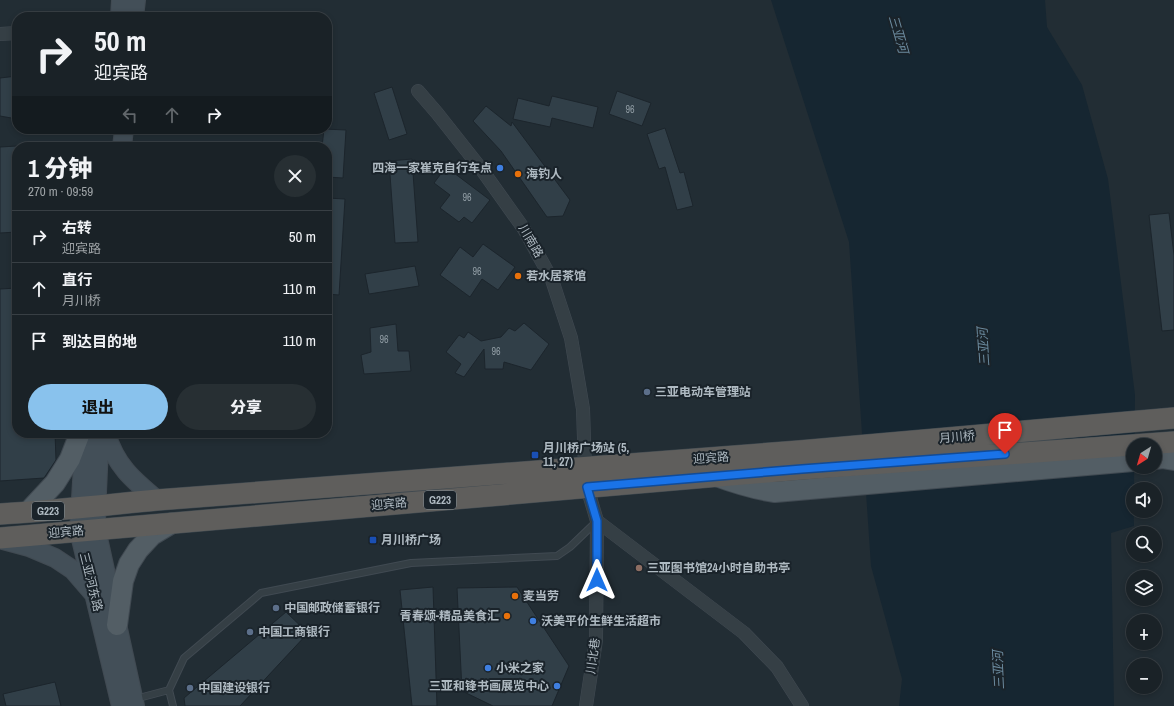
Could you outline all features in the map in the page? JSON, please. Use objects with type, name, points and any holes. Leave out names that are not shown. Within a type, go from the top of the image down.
[{"type":"highway","name":"月川桥","points":[[800,460],[1168,418]]},
{"type":"highway","name":"月川桥","points":[[800,460],[1165,452]]},
{"type":"highway","name":"迎宾路","points":[[0,514],[157,500],[586,477],[800,460]]},
{"type":"highway","name":"迎宾路","points":[[0,539],[586,477],[716,476],[800,460]]},
{"type":"main road","points":[[120,12],[121,0]]},
{"type":"main road","points":[[135,12],[136,0]]},
{"type":"main road","points":[[28,512],[55,483],[70,459],[78,438]]},
{"type":"main road","name":"三亚河东路","points":[[85,438],[88,506],[87,530],[94,594],[130,704]]},
{"type":"main road","name":"三亚河东路","points":[[88,506],[98,480],[99,438]]},
{"type":"main road","points":[[108,438],[119,463],[133,480],[157,500]]},
{"type":"main road","points":[[716,476],[742,486],[775,492],[1126,462]]},
{"type":"main road","points":[[117,625],[123,581],[129,564],[138,550],[152,535],[172,522]]},
{"type":"main road","name":"三亚河东路","points":[[87,530],[117,625],[130,704]]},
{"type":"main road","points":[[0,539],[29,547],[55,558],[73,570],[94,594]]},
{"type":"street","points":[[0,34],[12,33]]},
{"type":"street","name":"川南路","points":[[418,91],[477,164],[524,228],[552,280],[571,338],[582,409],[586,477]]},
{"type":"street","name":"川北巷","points":[[586,477],[597,521],[596,640],[586,706]]},
{"type":"street","points":[[597,521],[744,633],[777,667],[802,706]]},
{"type":"lane","points":[[173,706],[169,690],[184,658],[261,593],[411,563],[557,556],[570,547],[597,521]]},
{"type":"lane","points":[[130,704],[169,690]]},
{"type":"water","name":"三亚河","points":[[771,0],[1045,0],[1047,27],[1082,85],[1108,179],[1135,395],[1135,438],[1126,438],[1126,474],[1134,474],[1134,482],[1126,482],[1126,518],[1134,518],[1134,526],[1126,526],[1126,528],[1111,533],[1114,706],[899,706],[902,679],[871,566],[849,242]]},
{"type":"building","points":[[12,77],[12,118],[0,116],[0,78]]},
{"type":"building","points":[[392,87],[407,134],[389,140],[374,93]]},
{"type":"building","points":[[617,91],[651,103],[642,126],[609,114]]},
{"type":"building","points":[[552,96],[598,107],[593,128],[552,118],[550,127],[513,119],[518,98],[549,106]]},
{"type":"building","points":[[486,106],[511,126],[512,122],[570,200],[563,216],[547,217],[501,151],[473,121]]},
{"type":"building","points":[[665,128],[680,173],[684,172],[693,206],[677,210],[665,167],[659,169],[647,134]]},
{"type":"building","points":[[332,129],[346,130],[343,178],[332,177],[332,142],[323,142],[323,134],[332,134]]},
{"type":"building","points":[[12,146],[12,232],[0,233],[0,147]]},
{"type":"building","points":[[412,159],[418,242],[395,243],[389,161]]},
{"type":"building","points":[[446,167],[490,200],[472,223],[464,217],[459,222],[440,208],[450,195],[434,183]]},
{"type":"building","points":[[332,198],[345,199],[339,295],[332,294]]},
{"type":"building","points":[[1169,213],[1174,255],[1174,330],[1162,331],[1149,215]]},
{"type":"building","points":[[483,244],[515,267],[498,290],[482,279],[470,297],[440,275],[460,247],[473,257]]},
{"type":"building","points":[[415,266],[419,286],[369,294],[365,274]]},
{"type":"building","points":[[12,288],[12,438],[55,438],[56,460],[44,478],[0,481],[0,289]]},
{"type":"building","points":[[524,323],[549,344],[531,370],[504,362],[503,369],[485,369],[484,349],[464,377],[455,373],[461,364],[446,352],[459,335],[464,338],[468,332],[481,341],[501,337],[509,328],[515,331]]},
{"type":"building","points":[[396,324],[398,351],[409,351],[411,371],[364,374],[361,355],[371,352],[370,328]]},
{"type":"building","points":[[433,587],[437,706],[412,706],[400,590]]},
{"type":"building","points":[[517,587],[569,666],[552,706],[493,706],[462,691],[457,588]]},
{"type":"building","points":[[286,612],[308,633],[240,706],[185,706],[184,698]]},
{"type":"building","points":[[55,682],[61,706],[6,706],[3,694]]},
{"type":"place","name":"四海一家崔克自行车点","points":[[500,168]]},
{"type":"place","name":"海钓人","points":[[518,174]]},
{"type":"place","name":"若水居茶馆","points":[[518,276]]},
{"type":"place","name":"三亚电动车管理站","points":[[647,392]]},
{"type":"place","name":"月川桥广场站 (5, 11, 27)","points":[[535,455]]},
{"type":"place","name":"月川桥广场","points":[[373,540]]},
{"type":"place","name":"三亚图书馆24小时自助书亭","points":[[639,568]]},
{"type":"place","name":"麦当劳","points":[[515,596]]},
{"type":"place","name":"中国邮政储蓄银行","points":[[276,608]]},
{"type":"place","name":"青春颂-精品美食汇","points":[[507,616]]},
{"type":"place","name":"沃美平价生鲜生活超市","points":[[533,621]]},
{"type":"place","name":"中国工商银行","points":[[250,632]]},
{"type":"place","name":"小米之家","points":[[488,668]]},
{"type":"place","name":"三亚和锋书画展览中心","points":[[557,686]]},
{"type":"place","name":"中国建设银行","points":[[190,688]]},
{"type":"route","points":[[597,580],[597,521],[587,487],[1005,454]]}]
